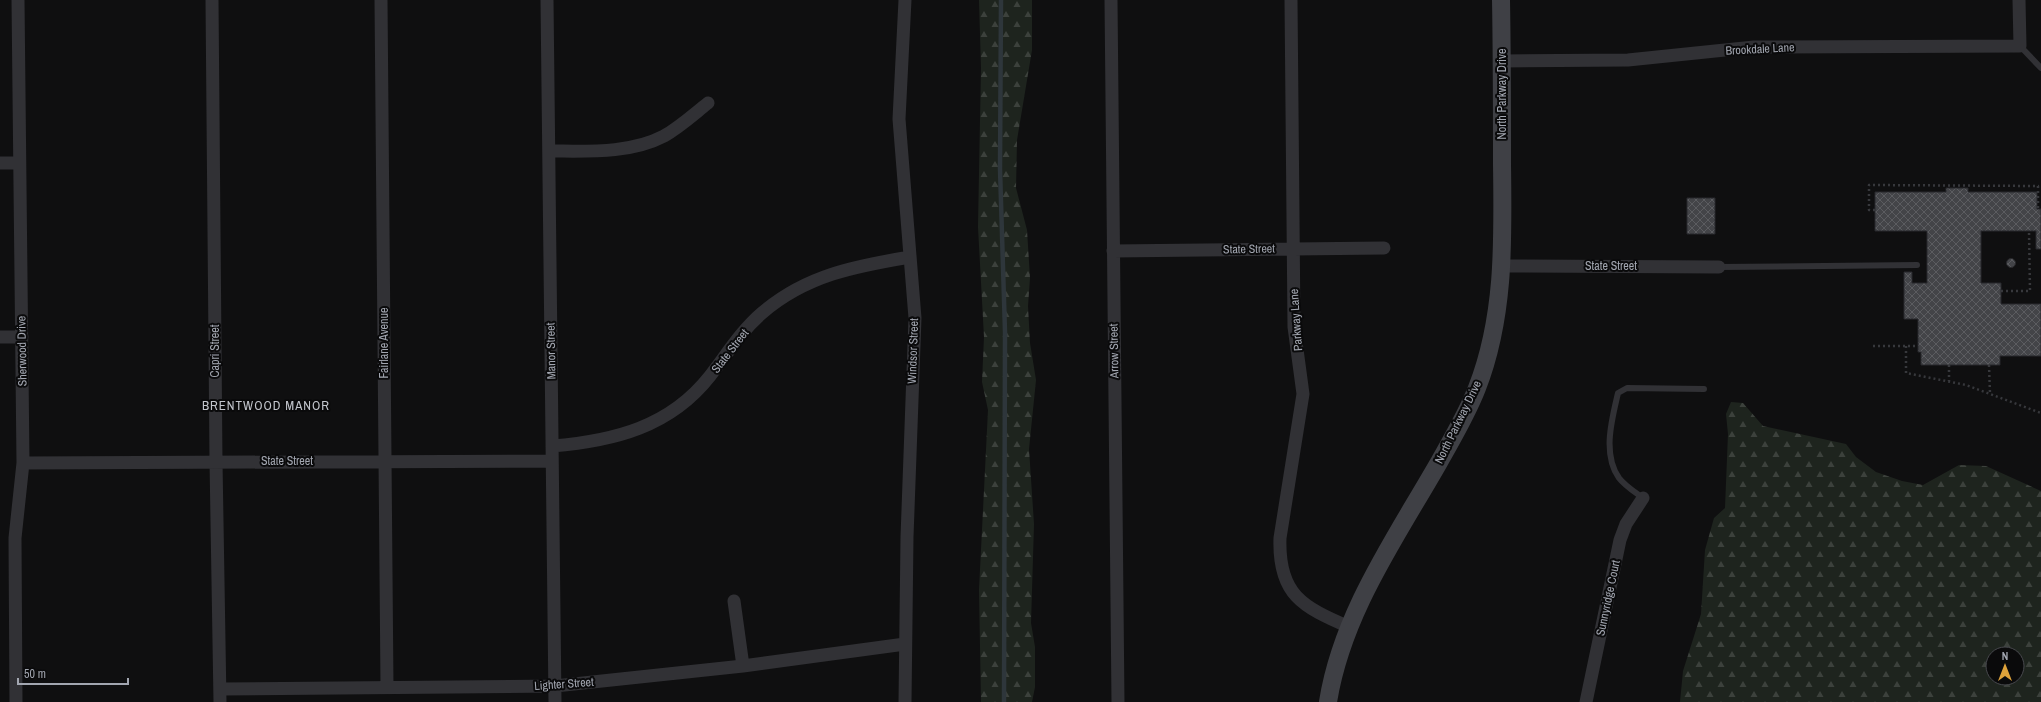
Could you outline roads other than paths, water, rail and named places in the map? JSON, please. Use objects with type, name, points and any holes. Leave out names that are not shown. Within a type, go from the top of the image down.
[{"type":"main road","name":"North Parkway Drive","points":[[1328,702],[1341,648],[1366,588],[1456,432],[1474,395],[1490,344],[1497,314],[1502,266],[1501,0]]},
{"type":"street","name":"Sherwood Drive","points":[[16,702],[15,538],[23,463],[18,0]]},
{"type":"street","name":"Capri Street","points":[[212,0],[216,461],[220,702]]},
{"type":"street","name":"Fairlane Avenue","points":[[381,0],[387,687]]},
{"type":"street","name":"Manor Street","points":[[547,0],[555,702]]},
{"type":"street","name":"Windsor Street","points":[[905,0],[899,119],[915,318],[907,537],[905,702]]},
{"type":"street","name":"Arrow Street","points":[[1111,0],[1118,702]]},
{"type":"street","name":"Parkway Lane","points":[[1291,0],[1294,327],[1302,374],[1303,406],[1280,538],[1279,553],[1283,572],[1289,587],[1300,601],[1307,607],[1349,627]]},
{"type":"street","points":[[2019,0],[2020,46]]},
{"type":"street","name":"Brookdale Lane","points":[[1502,60],[1628,60],[1754,47],[2020,46]]},
{"type":"street","points":[[549,151],[616,149],[655,140],[681,125],[708,103]]},
{"type":"street","points":[[0,163],[19,163]]},
{"type":"street","name":"State Street","points":[[1114,250],[1384,248]]},
{"type":"street","name":"State Street","points":[[552,446],[614,438],[655,422],[679,407],[700,388],[752,323],[781,299],[816,280],[844,269],[910,257]]},
{"type":"street","name":"State Street","points":[[1502,266],[1719,267]]},
{"type":"street","points":[[0,337],[22,337]]},
{"type":"street","name":"State Street","points":[[23,463],[216,461],[552,461]]},
{"type":"street","name":"Sunnyridge Court","points":[[1586,702],[1620,540],[1626,524],[1643,498]]},
{"type":"street","points":[[734,601],[743,666]]},
{"type":"street","name":"Lighter Street","points":[[220,689],[555,686],[743,666],[905,644]]},
{"type":"lane","points":[[2020,46],[2041,68]]},
{"type":"lane","points":[[1719,267],[1917,265]]},
{"type":"lane","points":[[1643,498],[1620,480],[1609,449],[1611,423],[1618,393],[1627,388],[1704,389]]},
{"type":"waterway","points":[[1001,0],[1000,169],[1005,332],[1004,702]]},
{"type":"district","name":"BRENTWOOD MANOR","points":[[266,405]]}]
